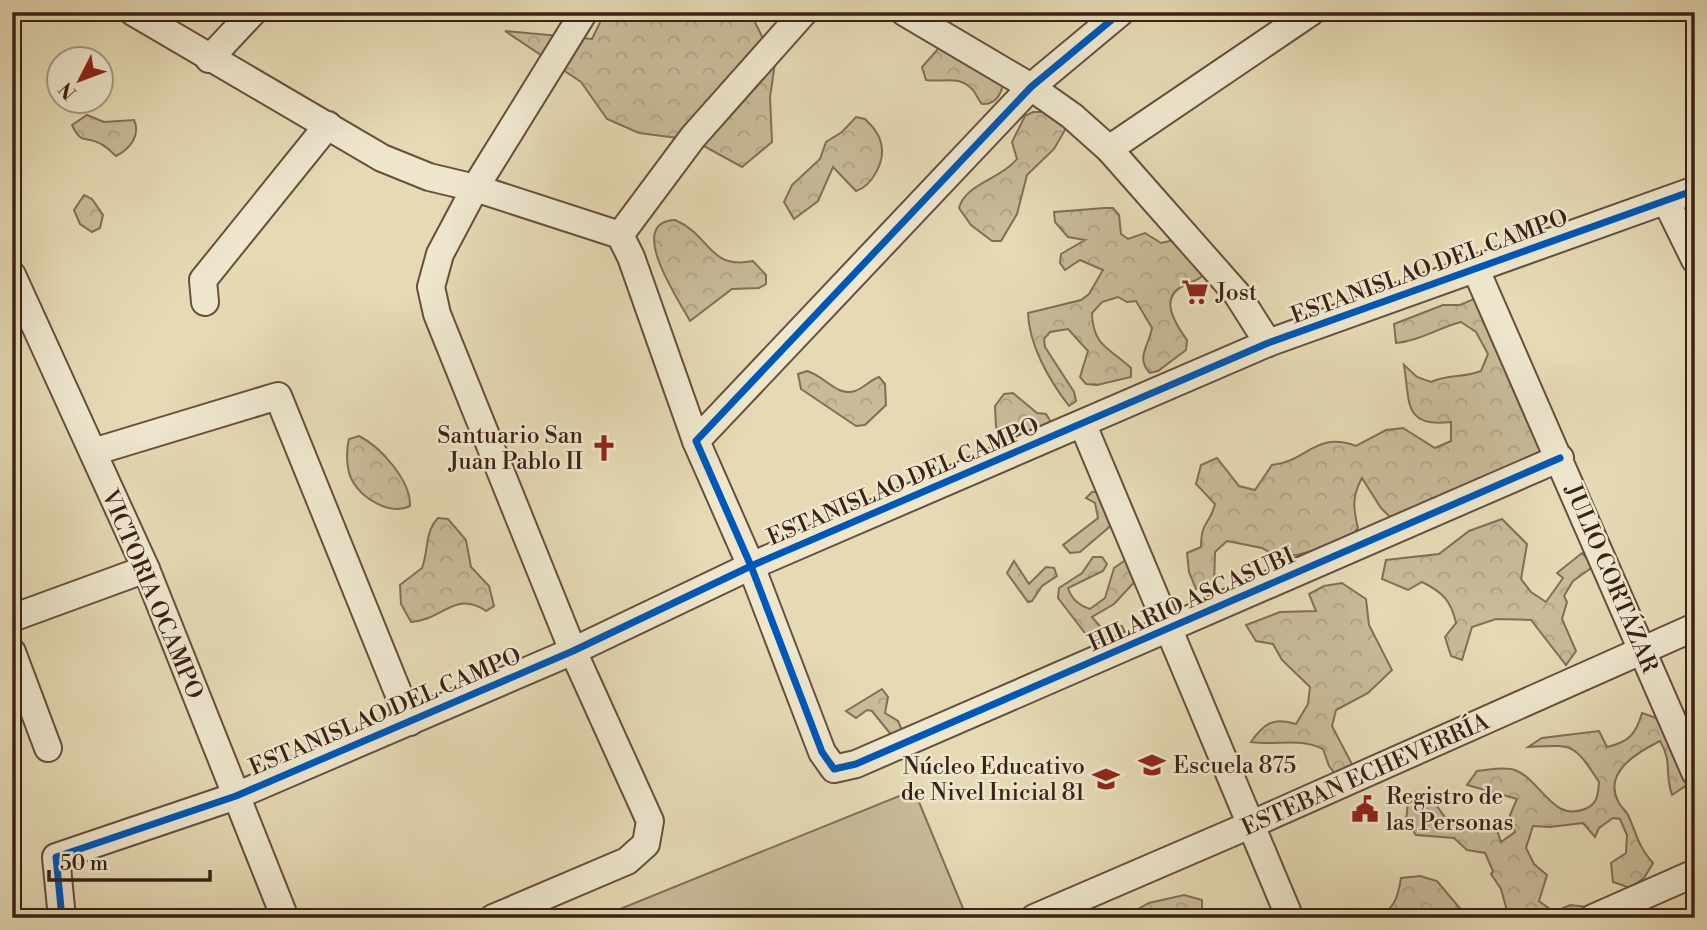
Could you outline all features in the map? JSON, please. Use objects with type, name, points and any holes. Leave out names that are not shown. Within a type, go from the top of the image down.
[{"type":"street","points":[[133,12],[382,159],[429,177],[475,188],[620,234],[631,257],[696,441],[751,566]]},
{"type":"street","points":[[209,59],[253,12]]},
{"type":"street","points":[[493,918],[627,861],[646,844],[650,821],[573,651],[435,305],[431,287],[440,254],[475,188],[584,12]]},
{"type":"street","points":[[620,234],[693,137],[804,12]]},
{"type":"street","points":[[904,12],[1031,87],[1072,116],[1109,149],[1237,294],[1268,343]]},
{"type":"street","points":[[696,441],[1031,87],[1121,12]]},
{"type":"street","points":[[1109,149],[1311,12]]},
{"type":"street","points":[[205,302],[203,280],[328,125]]},
{"type":"street","name":"ESTANISLAO DEL CAMPO","points":[[62,918],[56,857],[236,796],[573,651],[751,566],[1268,343],[1695,190]]},
{"type":"street","points":[[1666,201],[1695,260]]},
{"type":"street","name":"JULIO CORTÁZAR","points":[[1476,270],[1695,772]]},
{"type":"street","name":"VICTORIA OCAMPO","points":[[12,275],[146,569],[285,918]]},
{"type":"street","points":[[93,452],[278,397],[410,722]]},
{"type":"street","points":[[1083,425],[1290,918]]},
{"type":"street","name":"HILARIO ASCASUBI","points":[[751,566],[822,752],[834,769],[856,764],[1560,458]]},
{"type":"street","points":[[12,618],[146,569]]},
{"type":"street","name":"ESTEBAN ECHEVERRÍA","points":[[1034,918],[1695,627]]},
{"type":"street","points":[[12,652],[48,748]]},
{"type":"street","points":[[1593,918],[1695,873]]},
{"type":"green space","points":[[605,12],[750,12],[775,63],[770,97],[772,142],[742,167],[693,140],[639,133],[607,119],[581,82],[505,31],[592,39]]},
{"type":"green space","points":[[943,48],[1004,82],[997,98],[991,103],[982,104],[973,90],[962,82],[926,80],[922,67],[938,49]]},
{"type":"green space","points":[[1033,112],[1044,112],[1069,123],[1054,149],[1027,175],[1017,214],[1001,241],[992,241],[971,225],[959,208],[968,193],[1002,172],[1017,159],[1012,142],[1025,116]]},
{"type":"green space","points":[[86,116],[104,122],[134,120],[136,131],[126,150],[116,156],[96,141],[78,136],[72,125]]},
{"type":"green space","points":[[856,117],[865,119],[880,139],[882,150],[876,172],[867,184],[856,191],[833,167],[818,201],[794,219],[784,202],[792,185],[820,159],[826,142],[842,132]]},
{"type":"green space","points":[[84,195],[92,199],[103,215],[100,228],[92,232],[80,224],[74,210]]},
{"type":"green space","points":[[1113,208],[1119,215],[1121,234],[1128,239],[1145,233],[1161,243],[1178,239],[1207,271],[1176,291],[1172,297],[1172,312],[1187,340],[1186,350],[1158,371],[1150,373],[1144,362],[1144,352],[1152,328],[1136,301],[1127,302],[1118,297],[1102,302],[1092,313],[1099,340],[1131,368],[1131,377],[1097,385],[1086,384],[1080,377],[1088,351],[1068,329],[1050,332],[1044,339],[1045,347],[1074,392],[1076,401],[1069,406],[1041,362],[1032,337],[1028,313],[1081,300],[1089,294],[1103,270],[1080,260],[1065,270],[1060,263],[1061,254],[1085,240],[1068,237],[1055,222],[1054,212]]},
{"type":"green space","points":[[675,220],[687,226],[718,256],[738,262],[753,261],[766,275],[766,284],[759,288],[732,289],[690,321],[668,282],[655,248],[655,234],[661,224]]},
{"type":"green space","points":[[1476,298],[1552,449],[1394,521],[1381,508],[1362,478],[1354,502],[1358,528],[1347,541],[1297,555],[1278,557],[1262,548],[1227,541],[1215,552],[1214,587],[1196,589],[1189,572],[1187,553],[1201,547],[1202,532],[1215,504],[1196,484],[1201,465],[1217,458],[1239,486],[1255,490],[1272,465],[1295,458],[1321,444],[1342,442],[1356,446],[1386,430],[1403,428],[1435,448],[1451,441],[1451,422],[1424,421],[1412,410],[1404,365],[1417,377],[1431,382],[1481,371],[1488,354],[1476,332],[1461,322],[1413,340],[1396,343],[1394,324],[1443,305],[1460,305]]},
{"type":"green space","points":[[807,371],[837,389],[849,392],[858,390],[879,377],[885,384],[886,405],[865,425],[856,426],[801,389],[798,374]]},
{"type":"green space","points":[[1013,393],[1037,413],[1046,414],[1051,422],[1004,438],[996,427],[995,406],[1004,394]]},
{"type":"green space","points":[[359,436],[376,448],[393,466],[406,486],[410,506],[394,509],[378,504],[363,494],[353,482],[347,455],[349,439]]},
{"type":"green space","points":[[1092,492],[1102,492],[1113,524],[1080,552],[1070,553],[1063,545],[1098,518],[1095,503],[1086,498]]},
{"type":"green space","points":[[438,518],[448,519],[466,540],[471,567],[489,586],[494,606],[486,611],[475,605],[457,605],[411,622],[401,604],[400,585],[422,568],[429,536]]},
{"type":"green space","points":[[1502,519],[1527,544],[1521,579],[1531,592],[1546,602],[1563,578],[1557,573],[1582,553],[1594,566],[1573,581],[1564,596],[1567,602],[1562,619],[1576,651],[1566,665],[1531,620],[1496,619],[1472,627],[1462,660],[1451,656],[1445,637],[1456,623],[1445,598],[1422,582],[1408,590],[1382,579],[1386,560],[1439,554],[1469,531]]},
{"type":"green space","points":[[1093,557],[1102,557],[1107,564],[1103,571],[1068,588],[1076,601],[1090,609],[1105,598],[1114,568],[1130,557],[1141,575],[1114,604],[1092,617],[1103,630],[1113,625],[1122,626],[1127,636],[1105,645],[1088,637],[1058,598],[1059,588],[1082,573]]},
{"type":"green space","points":[[1014,561],[1029,584],[1046,567],[1054,568],[1057,576],[1042,586],[1032,601],[1028,602],[1007,573]]},
{"type":"green space","points":[[1342,583],[1366,599],[1369,625],[1392,670],[1368,693],[1336,710],[1332,726],[1355,770],[1340,780],[1329,766],[1323,749],[1314,745],[1251,742],[1260,730],[1270,723],[1282,721],[1296,724],[1308,704],[1310,687],[1282,660],[1273,644],[1256,641],[1246,625],[1280,612],[1316,611],[1309,594],[1324,586]]},
{"type":"green space","points":[[882,689],[888,697],[885,713],[898,721],[902,730],[893,737],[872,711],[867,710],[856,718],[846,711]]},
{"type":"green space","points":[[1642,713],[1659,719],[1684,768],[1687,785],[1672,795],[1666,755],[1660,741],[1633,757],[1619,772],[1615,781],[1618,801],[1628,815],[1643,850],[1653,863],[1644,878],[1630,888],[1613,882],[1611,863],[1626,853],[1627,835],[1620,819],[1613,818],[1599,828],[1595,837],[1583,823],[1533,826],[1526,848],[1534,864],[1547,875],[1539,901],[1554,912],[1570,905],[1588,907],[1576,918],[1509,918],[1501,889],[1491,874],[1493,871],[1485,853],[1467,850],[1454,838],[1416,835],[1406,821],[1408,802],[1423,792],[1445,817],[1456,824],[1476,828],[1495,825],[1501,842],[1515,832],[1510,815],[1517,799],[1467,785],[1477,771],[1496,769],[1511,769],[1524,775],[1555,805],[1564,810],[1574,812],[1585,809],[1595,801],[1599,782],[1583,759],[1571,749],[1563,747],[1528,747],[1542,738],[1599,731],[1607,747],[1615,745],[1630,736]]},
{"type":"green space","points":[[914,790],[967,918],[618,918],[615,911]]},
{"type":"green space","points":[[1420,876],[1437,881],[1468,918],[1375,918],[1387,911],[1394,902],[1401,878]]},
{"type":"green space","points":[[1184,895],[1202,900],[1202,918],[1122,918],[1149,903]]},
{"type":"cycle path","points":[[1121,12],[1031,87],[696,441],[751,566],[822,752],[834,769],[856,764],[1560,458]]},
{"type":"cycle path","points":[[62,918],[56,857],[236,796],[573,651],[751,566],[1268,343],[1695,190]]},
{"type":"place","name":"Jost","points":[[1195,292]]},
{"type":"place","name":"Santuario San Juan Pablo II","points":[[604,448]]},
{"type":"place","name":"Escuela 875","points":[[1152,765]]},
{"type":"place","name":"Núcleo Educativo de Nivel Inicial 81","points":[[1106,779]]},
{"type":"place","name":"Registro de las Personas","points":[[1365,809]]}]
